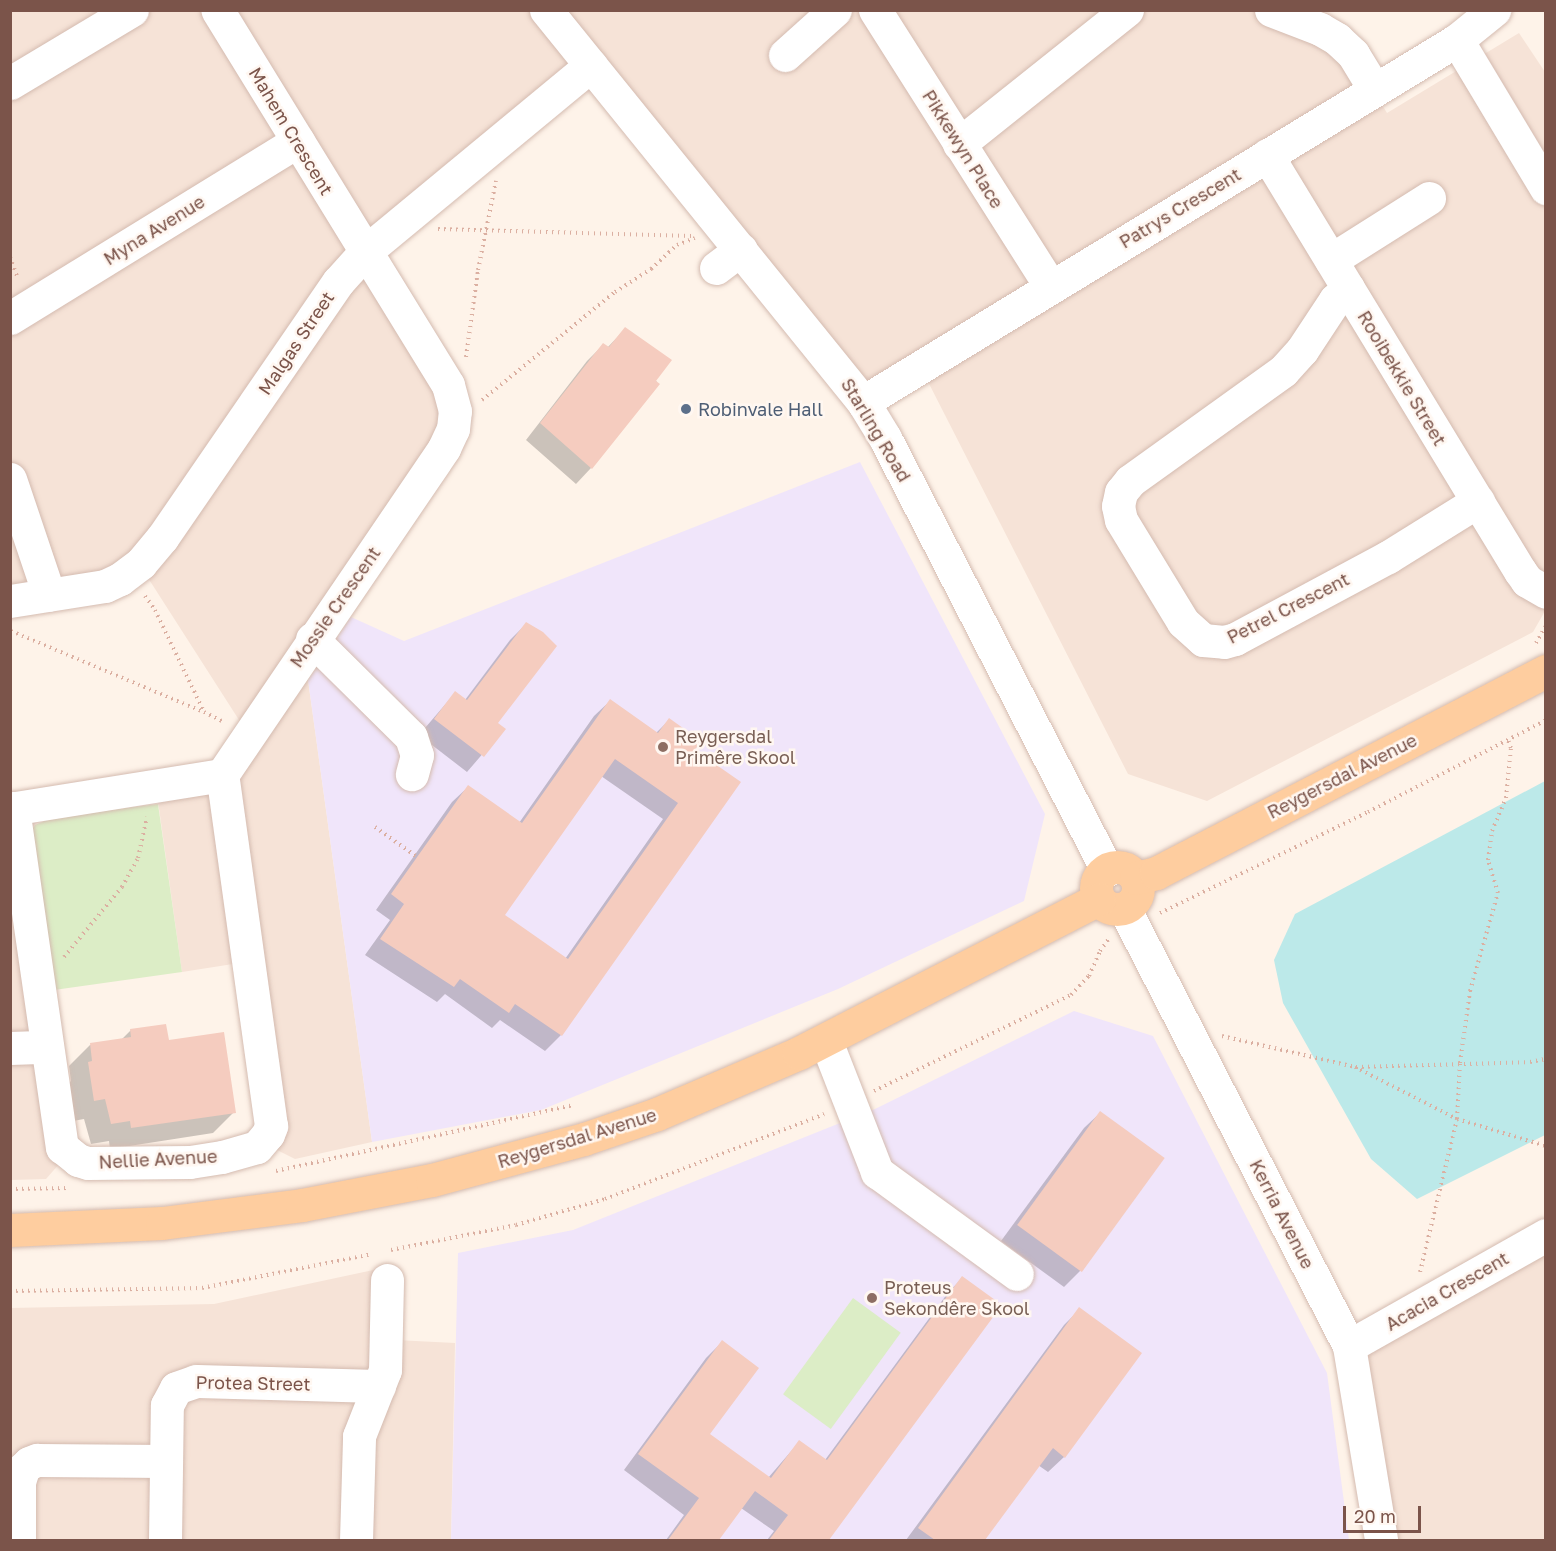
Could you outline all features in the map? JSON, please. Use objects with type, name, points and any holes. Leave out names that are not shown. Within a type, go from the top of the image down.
[{"type":"main road","name":"Reygersdal Avenue","points":[[10,1230],[103,1227],[233,1215],[313,1203],[432,1180],[573,1142],[657,1114],[729,1085],[826,1041],[1120,896],[1156,873],[1545,670]]},
{"type":"street","points":[[10,83],[132,10]]},
{"type":"street","name":"Mahem Crescent","points":[[216,10],[365,252]]},
{"type":"street","name":"Starling Road","points":[[546,10],[591,65],[728,258],[863,402],[885,438],[1120,896]]},
{"type":"street","points":[[785,55],[835,10]]},
{"type":"street","name":"Pikkewyn Place","points":[[875,10],[1051,287]]},
{"type":"street","points":[[959,144],[1127,10]]},
{"type":"street","points":[[1271,10],[1320,29],[1337,39],[1353,54],[1375,90]]},
{"type":"street","name":"Patrys Crescent","points":[[863,402],[1456,40],[1494,10]]},
{"type":"street","points":[[1456,40],[1545,188]]},
{"type":"street","name":"Malgas Street","points":[[10,601],[105,586],[133,570],[162,538],[338,282],[365,252],[591,65]]},
{"type":"street","name":"Myna Avenue","points":[[10,318],[298,141]]},
{"type":"street","name":"Rooibekkie Street","points":[[1268,155],[1527,581],[1545,592]]},
{"type":"street","points":[[1331,260],[1429,198]]},
{"type":"street","points":[[365,252],[451,398]]},
{"type":"street","name":"Petrel Crescent","points":[[1348,288],[1335,300],[1302,350],[1283,371],[1130,481],[1121,492],[1118,506],[1121,520],[1158,581],[1188,629],[1203,640],[1224,642],[1388,557],[1478,501]]},
{"type":"street","name":"Mossie Crescent","points":[[222,775],[247,734],[444,448],[453,429],[451,398]]},
{"type":"street","points":[[10,479],[49,595]]},
{"type":"street","points":[[312,639],[411,737],[417,754],[412,774]]},
{"type":"street","points":[[12,808],[222,775]]},
{"type":"street","name":"Nellie Avenue","points":[[12,808],[62,1148],[78,1160],[88,1163],[190,1162],[249,1151],[256,1147],[268,1134],[270,1116],[222,775]]},
{"type":"street","name":"Kerria Avenue","points":[[1120,896],[1349,1346],[1381,1540]]},
{"type":"street","points":[[826,1041],[878,1172],[1017,1274]]},
{"type":"street","points":[[10,1047],[47,1047]]},
{"type":"street","name":"Acacia Crescent","points":[[1349,1346],[1545,1234]]},
{"type":"street","points":[[356,1540],[359,1436],[385,1370],[384,1261]]},
{"type":"street","name":"Protea Street","points":[[165,1540],[168,1398],[182,1384],[196,1381],[378,1386]]},
{"type":"street","points":[[19,1540],[20,1482],[23,1469],[29,1463],[37,1460],[166,1461]]},
{"type":"path","points":[[410,214],[426,229],[486,231],[701,236],[677,245],[651,269],[615,292],[474,408],[451,398],[465,360],[486,231],[495,195],[497,166],[486,151]]},
{"type":"path","points":[[133,570],[138,587],[155,610],[204,712]]},
{"type":"path","points":[[10,631],[204,712],[247,734]]},
{"type":"path","points":[[10,1291],[202,1288],[384,1261],[605,1199],[850,1102],[1071,995],[1089,976],[1106,941],[1120,896],[1358,817],[1545,720]]},
{"type":"path","points":[[1430,1301],[1419,1271],[1458,1119],[1460,1063],[1470,991],[1498,893],[1488,860],[1492,831],[1506,798],[1511,748],[1508,740]]},
{"type":"path","points":[[36,975],[59,963],[122,887],[138,858],[145,837],[148,815],[145,788]]},
{"type":"path","points":[[375,827],[417,856]]},
{"type":"path","points":[[1200,1053],[1222,1035],[1355,1067],[1458,1119],[1545,1146]]},
{"type":"path","points":[[1355,1067],[1530,1062],[1545,1059]]},
{"type":"path","points":[[268,1172],[574,1105]]},
{"type":"path","points":[[10,1190],[81,1188]]},
{"type":"shaded area","points":[[1269,10],[1351,55],[1387,113],[1519,33],[1545,72],[1545,611],[1533,632],[1207,801],[1128,774],[921,368],[863,404],[591,67],[367,251],[456,412],[293,670],[308,680],[372,1142],[295,1159],[261,1142],[233,964],[182,972],[156,787],[223,776],[248,734],[141,567],[11,602],[11,11]]},
{"type":"shaded area","name":"Reygersdal Primêre Skool","points":[[860,462],[1045,814],[1024,901],[838,989],[541,1110],[372,1142],[308,680],[351,617],[404,641]]},
{"type":"shaded area","points":[[10,804],[67,1155],[46,1179],[11,1180]]},
{"type":"shaded area","name":"Proteus Sekondêre Skool","points":[[1074,1011],[1153,1036],[1327,1373],[1349,1540],[451,1540],[458,1253],[573,1230],[875,1109]]},
{"type":"shaded area","points":[[1545,1238],[1545,1540],[1383,1540],[1356,1348]]},
{"type":"shaded area","points":[[378,1269],[376,1339],[455,1343],[451,1540],[11,1540],[10,1308],[214,1304]]},
{"type":"green space","points":[[158,804],[182,972],[54,990],[32,830],[35,825],[54,817]]},
{"type":"green space","points":[[853,1298],[901,1333],[831,1429],[783,1394]]},
{"type":"water","points":[[1545,781],[1545,1135],[1417,1199],[1371,1159],[1283,1003],[1274,960],[1295,914]]},
{"type":"building","points":[[625,327],[672,360],[656,381],[660,384],[592,469],[540,423],[603,343],[609,347]]},
{"type":"building","points":[[526,622],[543,632],[557,646],[498,723],[506,729],[484,757],[434,719],[455,691],[467,700]]},
{"type":"building","points":[[610,699],[658,733],[669,718],[701,741],[695,750],[741,782],[562,1036],[515,1004],[509,1013],[460,979],[454,987],[380,939],[404,904],[391,894],[468,785],[522,823]],"holes":[[[615,759],[678,803],[568,959],[505,915]]]},
{"type":"building","points":[[166,1024],[169,1040],[224,1032],[236,1113],[131,1128],[130,1121],[111,1124],[105,1099],[94,1101],[88,1062],[92,1061],[90,1043],[131,1037],[130,1029]]},
{"type":"building","points":[[1100,1111],[1165,1158],[1082,1272],[1017,1225]]},
{"type":"building","points":[[962,1276],[1002,1305],[829,1540],[769,1540],[788,1515],[755,1491],[719,1540],[668,1540],[699,1498],[638,1454],[722,1340],[759,1368],[710,1434],[771,1478],[799,1440],[827,1460]]},
{"type":"building","points":[[1079,1307],[1142,1353],[1065,1458],[1053,1448],[985,1540],[935,1540],[918,1528]]},
{"type":"place","name":"Robinvale Hall","points":[[686,409]]},
{"type":"place","name":"Reygersdal Primêre Skool","points":[[663,747]]},
{"type":"place","name":"Proteus Sekondêre Skool","points":[[872,1298]]}]
